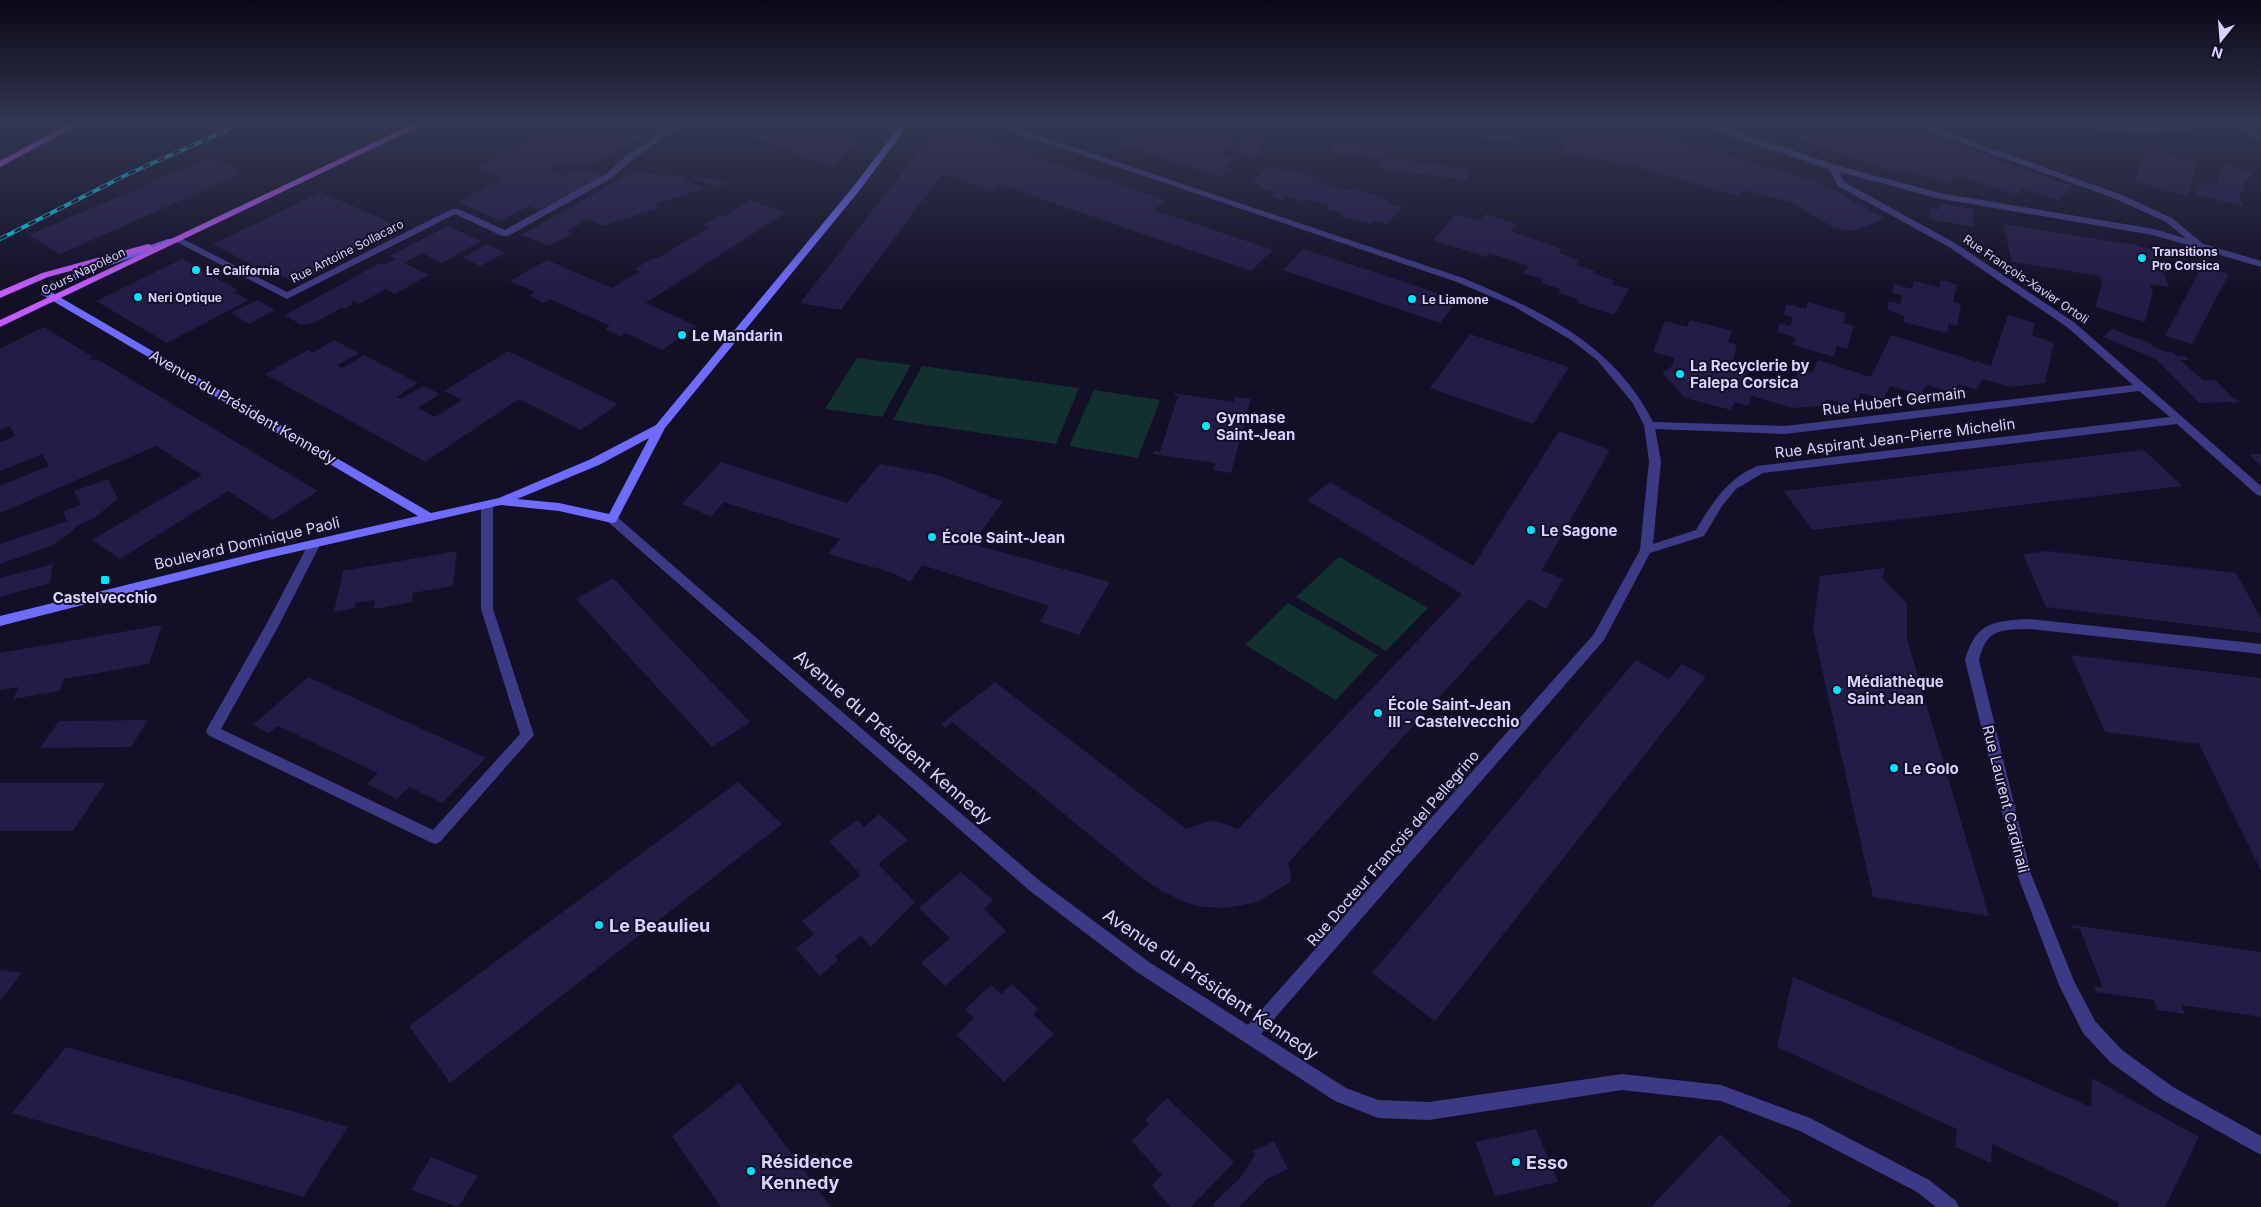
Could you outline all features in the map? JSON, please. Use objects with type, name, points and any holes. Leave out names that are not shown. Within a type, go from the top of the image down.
[{"type":"main road","name":"Cours Napoléon","points":[[0,324],[300,180]]},
{"type":"main road","points":[[612,518],[660,427],[863,180]]},
{"type":"main road","name":"Cours Napoléon","points":[[0,295],[45,275],[176,239]]},
{"type":"main road","name":"Avenue du Président Kennedy","points":[[54,299],[429,517]]},
{"type":"main road","points":[[502,502],[595,462],[660,427]]},
{"type":"main road","name":"Avenue du Président Kennedy","points":[[502,502],[559,507],[612,518]]},
{"type":"main road","name":"Boulevard Dominique Paoli","points":[[0,621],[315,544],[502,502]]},
{"type":"street","name":"Rue Antoine Sollacaro","points":[[176,239],[287,296],[454,211],[505,234],[601,180]]},
{"type":"street","name":"Rue Docteur François del Pellegrino","points":[[1163,180],[1460,280],[1516,304],[1575,338],[1600,358],[1637,401],[1649,425],[1655,461],[1646,550],[1599,637],[1250,1036]]},
{"type":"street","name":"Rue François-Xavier Ortoli","points":[[1839,180],[1841,184],[1952,246],[2071,325],[2261,492]]},
{"type":"street","points":[[1881,180],[1939,196],[2146,230],[2261,264]]},
{"type":"street","points":[[2072,180],[2119,197],[2169,220],[2197,244]]},
{"type":"street","name":"Rue Hubert Germain","points":[[1649,425],[1785,430],[2142,387]]},
{"type":"street","name":"Rue Aspirant Jean-Pierre Michelin","points":[[1646,550],[1700,533],[1720,499],[1744,475],[1761,469],[2178,420]]},
{"type":"street","points":[[315,544],[272,627],[213,731],[434,838],[527,735],[487,608],[487,505]]},
{"type":"street","name":"Avenue du Président Kennedy","points":[[612,518],[787,673],[1035,886],[1144,967],[1341,1095],[1378,1108],[1429,1111],[1622,1082],[1721,1093],[1804,1124],[1923,1186],[1950,1207]]},
{"type":"street","name":"Rue Laurent Cardinali","points":[[2261,649],[2029,624],[2011,625],[1985,631],[1976,641],[1972,660],[2024,874],[2067,985],[2089,1027],[2116,1056],[2167,1092],[2261,1146]]},
{"type":"green space","points":[[857,358],[911,365],[882,417],[825,409]]},
{"type":"green space","points":[[922,366],[1079,388],[1056,444],[893,420]]},
{"type":"green space","points":[[1094,390],[1160,400],[1138,458],[1069,446]]},
{"type":"green space","points":[[1339,557],[1428,608],[1386,651],[1296,597]]},
{"type":"green space","points":[[1288,603],[1378,655],[1336,700],[1245,645]]},
{"type":"building","points":[[157,180],[226,180],[60,254],[29,235]]},
{"type":"building","points":[[499,180],[597,180],[539,210],[529,206],[500,221],[458,202]]},
{"type":"building","points":[[618,180],[685,180],[705,188],[655,204],[658,208],[603,226],[588,219],[568,231],[573,233],[549,246],[521,235]]},
{"type":"building","points":[[699,180],[728,182],[719,188]]},
{"type":"building","points":[[896,180],[937,180],[841,310],[800,303]]},
{"type":"building","points":[[961,180],[1106,180],[1166,200],[1154,210],[1273,250],[1251,271],[1001,185],[993,191]]},
{"type":"building","points":[[1254,180],[1319,180],[1350,191],[1353,188],[1388,199],[1385,202],[1402,207],[1387,224],[1375,221],[1372,224],[1341,217],[1343,214],[1327,209],[1330,206],[1306,199],[1303,202],[1286,196],[1282,200],[1271,196],[1275,192],[1258,187],[1261,185],[1252,182]]},
{"type":"building","points":[[1684,180],[1811,180],[1829,188],[1885,219],[1851,231],[1833,227],[1790,202],[1744,190],[1738,196]]},
{"type":"building","points":[[1937,180],[1952,180],[1948,184]]},
{"type":"building","points":[[1972,180],[2056,180],[2072,186],[2059,201],[2023,188],[2016,196]]},
{"type":"building","points":[[2136,180],[2192,180],[2188,196],[2135,182]]},
{"type":"building","points":[[2218,180],[2246,180],[2244,193],[2238,192],[2244,207],[2194,194],[2199,182],[2216,186]]},
{"type":"building","points":[[321,192],[402,228],[297,284],[258,264],[254,266],[213,244]]},
{"type":"building","points":[[750,200],[785,213],[646,303],[697,326],[662,350],[626,333],[621,337],[605,329],[610,326],[550,299],[544,303],[529,295],[535,292],[510,281],[547,260],[612,288],[640,271],[635,269],[653,258],[657,259],[709,227],[704,225],[721,215],[724,216]]},
{"type":"building","points":[[1940,203],[1973,209],[1974,227],[1929,219],[1929,208],[1940,210]]},
{"type":"building","points":[[1456,214],[1479,221],[1485,214],[1517,224],[1511,231],[1561,249],[1559,253],[1579,260],[1576,265],[1595,271],[1594,274],[1613,280],[1612,284],[1629,289],[1614,315],[1577,303],[1578,299],[1559,293],[1560,289],[1541,283],[1542,279],[1523,273],[1529,266],[1489,253],[1487,257],[1433,240]]},
{"type":"building","points":[[2003,224],[2135,245],[2154,250],[2169,287],[2150,284],[2153,292],[2145,322],[2095,307],[2102,284],[2100,276],[2012,262]]},
{"type":"building","points":[[448,226],[481,241],[442,263],[422,253],[404,263],[429,275],[395,294],[386,289],[359,304],[354,301],[351,303],[353,304],[345,309],[341,308],[314,323],[301,325],[285,315],[380,263],[385,265],[396,259],[390,256]]},
{"type":"building","points":[[487,244],[505,253],[480,266],[463,258]]},
{"type":"building","points":[[1303,249],[1458,300],[1440,323],[1283,270]]},
{"type":"building","points":[[182,259],[238,290],[233,292],[249,300],[167,343],[96,301]]},
{"type":"building","points":[[2202,266],[2229,274],[2192,344],[2165,336]]},
{"type":"building","points":[[1941,280],[1957,284],[1953,302],[1961,304],[1957,326],[1949,323],[1947,333],[1903,322],[1905,316],[1887,310],[1889,301],[1900,304],[1902,295],[1892,293],[1894,284],[1912,289],[1914,281],[1939,287]]},
{"type":"building","points":[[257,300],[275,310],[249,324],[231,313]]},
{"type":"building","points":[[1808,302],[1846,313],[1843,323],[1854,326],[1847,349],[1837,346],[1834,357],[1793,345],[1796,338],[1777,332],[1780,323],[1790,326],[1793,317],[1783,315],[1787,304],[1806,309]]},
{"type":"building","points":[[2008,315],[2035,323],[2032,335],[2054,343],[2045,383],[2011,387],[1982,379],[1977,390],[1958,384],[1954,393],[1926,385],[1921,395],[1890,386],[1884,399],[1860,393],[1857,402],[1842,404],[1826,399],[1823,406],[1792,408],[1752,396],[1748,406],[1735,402],[1731,410],[1685,398],[1662,373],[1672,366],[1675,358],[1653,352],[1665,321],[1687,327],[1690,320],[1732,331],[1728,342],[1737,345],[1733,360],[1750,365],[1746,374],[1790,388],[1800,369],[1812,373],[1818,360],[1871,377],[1891,335],[1991,366]]},
{"type":"building","points":[[44,327],[93,357],[89,359],[93,361],[97,359],[318,491],[273,520],[228,491],[120,559],[92,540],[202,475],[156,446],[0,513],[0,486],[49,466],[42,454],[0,471],[0,442],[15,436],[10,426],[0,430],[0,349]]},
{"type":"building","points":[[2112,329],[2150,343],[2154,347],[2166,352],[2172,352],[2177,356],[2185,356],[2189,360],[2180,360],[2203,380],[2215,380],[2233,398],[2241,402],[2199,403],[2156,359],[2103,337]]},
{"type":"building","points":[[1470,334],[1569,367],[1533,424],[1430,388]]},
{"type":"building","points":[[334,340],[359,353],[337,365],[342,368],[364,355],[418,383],[397,397],[401,399],[423,386],[440,394],[418,408],[435,417],[462,400],[444,391],[508,351],[618,404],[581,430],[519,399],[425,462],[265,374],[308,350],[312,353]]},
{"type":"building","name":"Gymnase Saint-Jean","points":[[1174,393],[1233,402],[1235,397],[1251,399],[1231,473],[1213,470],[1215,463],[1153,454],[1154,451],[1160,452],[1178,396],[1174,395]]},
{"type":"building","points":[[1559,431],[1610,450],[1542,570],[1563,579],[1546,609],[1529,599],[1288,863],[1291,874],[1290,882],[1258,902],[1226,908],[1203,907],[1190,904],[1163,892],[1141,877],[952,722],[945,728],[941,724],[995,682],[1186,829],[1209,821],[1220,822],[1238,829],[1462,594],[1307,500],[1330,482],[1473,566]]},
{"type":"building","points":[[2144,450],[2182,486],[1812,530],[1784,491]]},
{"type":"building","points":[[2249,454],[2261,454],[2261,467]]},
{"type":"building","points":[[721,462],[847,503],[880,464],[938,475],[1003,502],[972,544],[1110,582],[1079,635],[1040,622],[1049,606],[922,565],[910,582],[893,573],[828,554],[840,539],[724,502],[711,517],[682,504]]},
{"type":"building","points":[[108,479],[118,499],[94,518],[78,525],[69,534],[51,546],[0,564],[0,544],[67,521],[63,511],[81,505],[74,491]]},
{"type":"building","points":[[457,551],[453,586],[413,593],[412,602],[374,609],[375,600],[356,603],[355,608],[334,612],[343,571]]},
{"type":"building","points":[[2047,551],[2236,573],[2261,618],[2261,633],[2046,607],[2023,554]]},
{"type":"building","points":[[53,564],[50,583],[0,597],[0,578]]},
{"type":"building","name":"Le Golo","points":[[1885,568],[1882,578],[1907,603],[1907,639],[1989,916],[1873,897],[1813,629],[1820,576]]},
{"type":"building","points":[[613,578],[750,722],[712,747],[576,599]]},
{"type":"building","points":[[162,625],[149,664],[64,679],[59,691],[13,699],[19,687],[0,690],[0,653]]},
{"type":"building","points":[[2071,655],[2261,678],[2261,871],[2199,744],[2105,732]]},
{"type":"building","points":[[1636,660],[1669,679],[1682,664],[1706,677],[1435,1021],[1372,973]]},
{"type":"building","points":[[308,677],[486,758],[442,803],[409,787],[397,799],[367,784],[378,773],[278,726],[269,733],[253,725]]},
{"type":"building","points":[[148,720],[131,747],[40,748],[59,721]]},
{"type":"building","name":"Le Beaulieu","points":[[738,782],[782,824],[450,1083],[409,1026]]},
{"type":"building","points":[[0,783],[105,783],[73,831],[0,831]]},
{"type":"building","points":[[879,814],[908,840],[878,864],[915,902],[871,947],[861,936],[835,956],[838,960],[820,976],[796,949],[814,934],[802,921],[861,875],[829,841],[857,820],[864,827]]},
{"type":"building","points":[[961,872],[993,900],[984,909],[1006,931],[945,986],[921,963],[950,938],[919,908]]},
{"type":"building","points":[[2071,925],[2261,952],[2261,1017],[2181,1005],[2185,1014],[2157,1010],[2154,1000],[2096,992],[2094,986],[2103,988],[2080,929],[2073,928]]},
{"type":"building","points":[[0,970],[22,973],[0,1001]]},
{"type":"building","points":[[1793,977],[2091,1107],[2092,1078],[2199,1137],[2165,1207],[2118,1207],[2118,1202],[1992,1144],[1991,1163],[1955,1147],[1957,1129],[1777,1047]]},
{"type":"building","points":[[1012,984],[1038,1009],[1033,1014],[1054,1034],[1004,1082],[957,1035],[974,1018],[965,1009],[991,985],[1001,994]]},
{"type":"building","points":[[66,1047],[348,1127],[303,1197],[12,1113]]},
{"type":"building","name":"Résidence Kennedy","points":[[739,1083],[831,1207],[721,1207],[672,1136]]},
{"type":"building","points":[[1167,1098],[1234,1162],[1191,1207],[1170,1207],[1152,1185],[1162,1175],[1132,1141],[1149,1124],[1145,1120]]},
{"type":"building","name":"Esso","points":[[1536,1129],[1558,1182],[1495,1196],[1475,1142]]},
{"type":"building","points":[[1720,1134],[1792,1202],[1787,1207],[1651,1207]]},
{"type":"building","points":[[1274,1141],[1288,1169],[1267,1179],[1239,1207],[1215,1207],[1213,1204],[1241,1177],[1255,1155],[1253,1151]]},
{"type":"building","points":[[431,1157],[478,1176],[458,1207],[411,1190]]},
{"type":"railway","points":[[0,239],[116,180]]},
{"type":"place","name":"Transitions Pro Corsica","points":[[2142,258]]},
{"type":"place","name":"Le California","points":[[196,270]]},
{"type":"place","name":"Neri Optique","points":[[138,297]]},
{"type":"place","name":"Le Liamone","points":[[1412,299]]},
{"type":"place","name":"Le Mandarin","points":[[682,335]]},
{"type":"place","name":"La Recyclerie by Falepa Corsica","points":[[1680,374]]},
{"type":"place","name":"Gymnase Saint-Jean","points":[[1206,426]]},
{"type":"place","name":"Le Sagone","points":[[1531,530]]},
{"type":"place","name":"École Saint-Jean","points":[[932,537]]},
{"type":"place","name":"Castelvecchio","points":[[105,580]]},
{"type":"place","name":"Médiathèque Saint Jean","points":[[1837,690]]},
{"type":"place","name":"École Saint-Jean III - Castelvecchio","points":[[1378,713]]},
{"type":"place","name":"Le Golo","points":[[1894,768]]},
{"type":"place","name":"Le Beaulieu","points":[[599,925]]},
{"type":"place","name":"Esso","points":[[1516,1162]]},
{"type":"place","name":"Résidence Kennedy","points":[[751,1171]]}]
